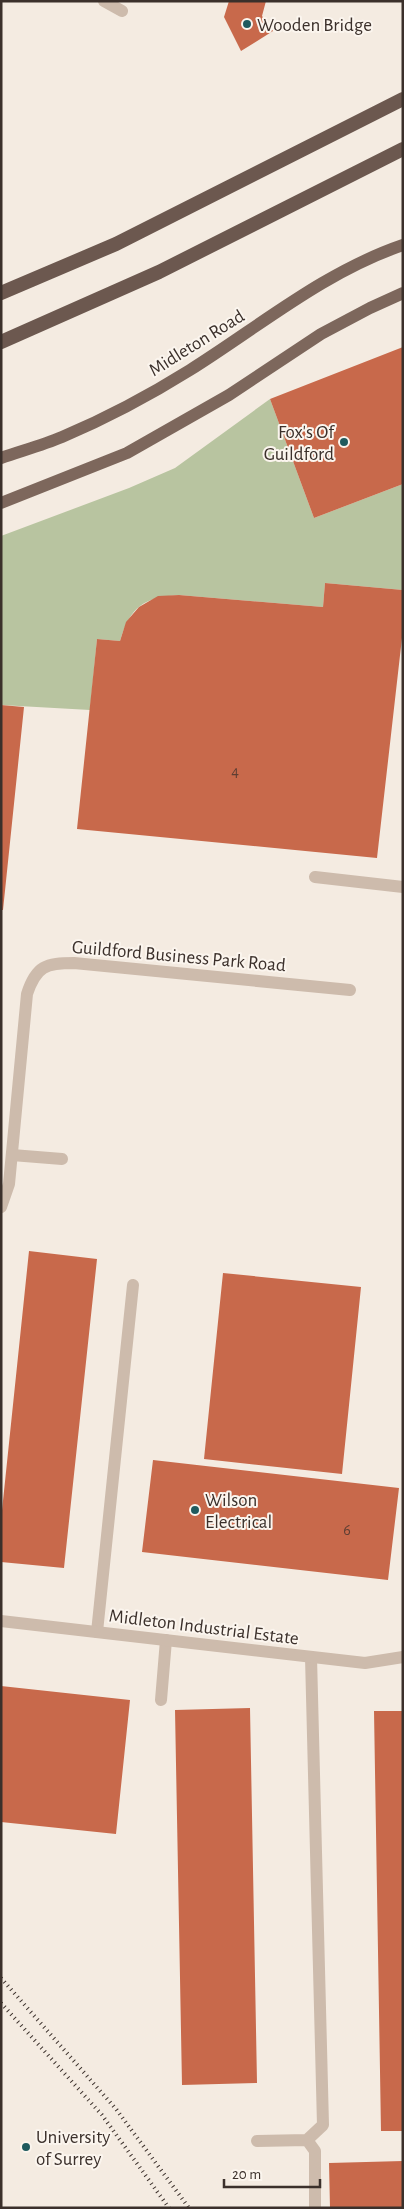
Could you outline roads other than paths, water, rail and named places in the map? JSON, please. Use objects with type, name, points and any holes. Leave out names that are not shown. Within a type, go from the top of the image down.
[{"type":"highway","points":[[1,293],[116,244],[403,99]]},
{"type":"highway","points":[[1,342],[159,272],[403,149]]},
{"type":"main road","name":"Midleton Road","points":[[1,458],[61,438],[125,407],[189,371],[324,281],[368,259],[403,245]]},
{"type":"main road","points":[[1,503],[127,453],[229,395],[321,334],[403,293]]},
{"type":"street","points":[[104,1],[122,11]]},
{"type":"street","points":[[314,877],[403,887]]},
{"type":"street","name":"Guildford Business Park Road","points":[[1,1207],[9,1184],[27,994],[33,976],[51,963],[74,962],[350,990]]},
{"type":"street","points":[[12,1155],[62,1159]]},
{"type":"street","points":[[97,1632],[133,1285]]},
{"type":"street","name":"Midleton Industrial Estate","points":[[1,1621],[365,1663],[403,1657]]},
{"type":"street","points":[[161,1700],[166,1640]]},
{"type":"street","points":[[257,2141],[307,2140],[323,2125],[311,1657]]},
{"type":"street","points":[[307,2140],[315,2151],[316,2208]]},
{"type":"railway","points":[[1,1978],[116,2109],[189,2208]]},
{"type":"railway","points":[[1,2003],[102,2115],[169,2208]]},
{"type":"place","name":"Wooden Bridge","points":[[247,24]]},
{"type":"place","name":"Fox's Of Guildford","points":[[344,442]]},
{"type":"place","name":"Wilson Electrical","points":[[195,1510]]},
{"type":"place","name":"University of Surrey","points":[[26,2147]]}]
